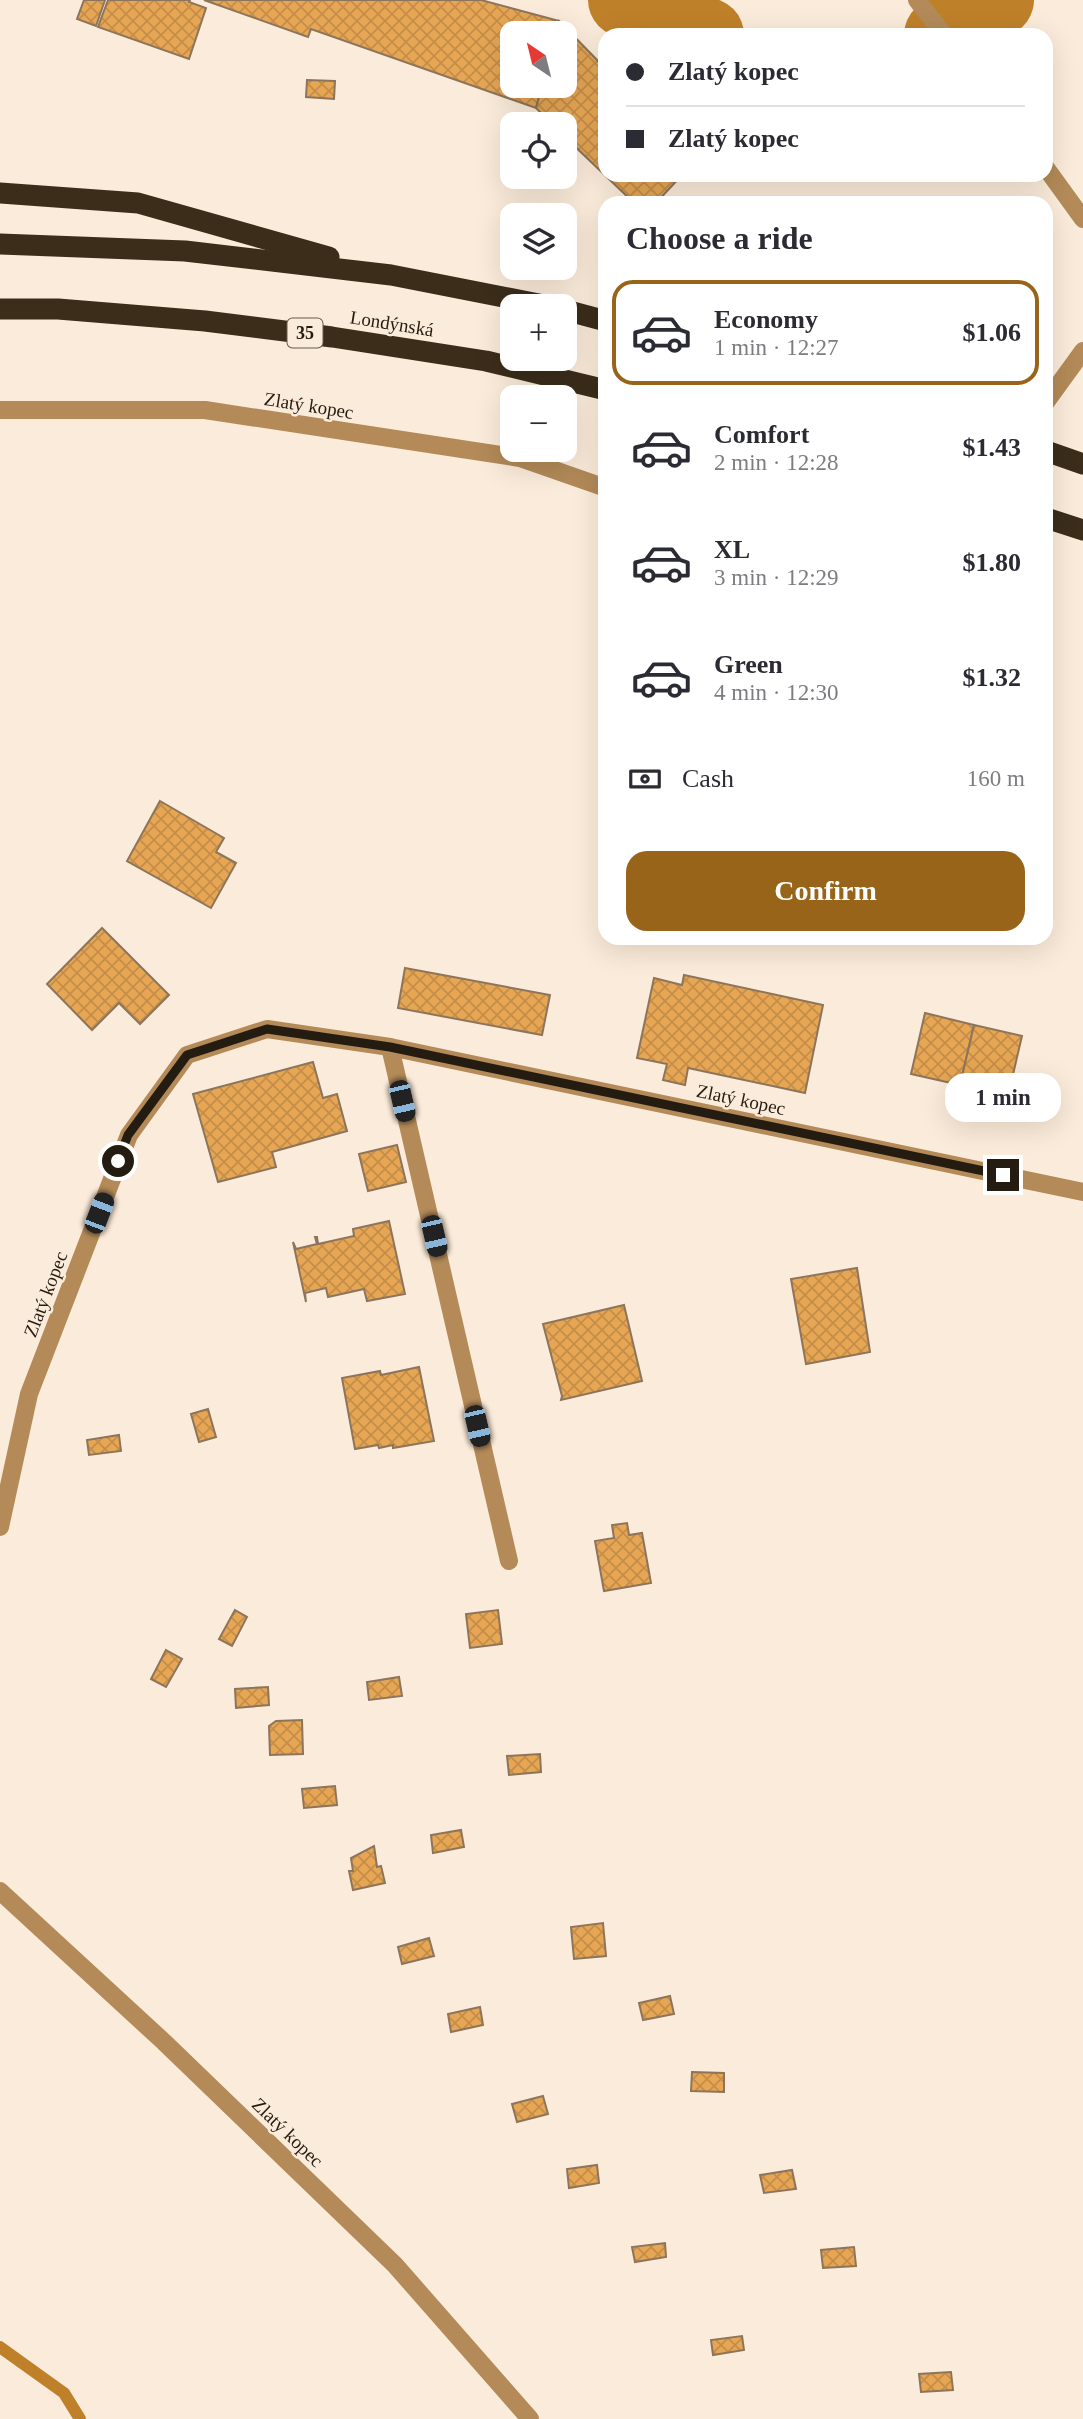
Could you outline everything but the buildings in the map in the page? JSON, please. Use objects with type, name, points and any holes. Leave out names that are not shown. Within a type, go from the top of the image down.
[{"type":"highway","points":[[0,193],[138,203],[391,275]]},
{"type":"highway","points":[[0,244],[185,251],[391,275],[500,296]]},
{"type":"highway","name":"Londýnská","points":[[0,309],[58,309],[205,321],[332,337],[486,361],[598,388]]},
{"type":"highway","points":[[577,313],[598,319]]},
{"type":"highway","points":[[1053,453],[1083,464]]},
{"type":"highway","points":[[1053,520],[1076,528]]},
{"type":"street","points":[[917,0],[939,28]]},
{"type":"street","points":[[1053,178],[1083,219]]},
{"type":"street","points":[[1053,392],[1083,351]]},
{"type":"street","name":"Zlatý kopec","points":[[0,410],[205,410],[520,458],[598,485]]},
{"type":"street","name":"Zlatý kopec","points":[[0,1527],[29,1394],[128,1135],[187,1055],[267,1029],[390,1047],[1083,1192]]},
{"type":"street","points":[[390,1047],[509,1561]]},
{"type":"street","name":"Zlatý kopec","points":[[0,1891],[164,2042],[395,2264],[530,2419]]},
{"type":"waterway","points":[[625,0],[691,28]]},
{"type":"waterway","points":[[952,28],[997,0]]},
{"type":"waterway","points":[[0,2347],[64,2393],[80,2419]]},
{"type":"route","points":[[118,1161],[128,1135],[187,1055],[267,1029],[390,1047],[1003,1175]]}]
